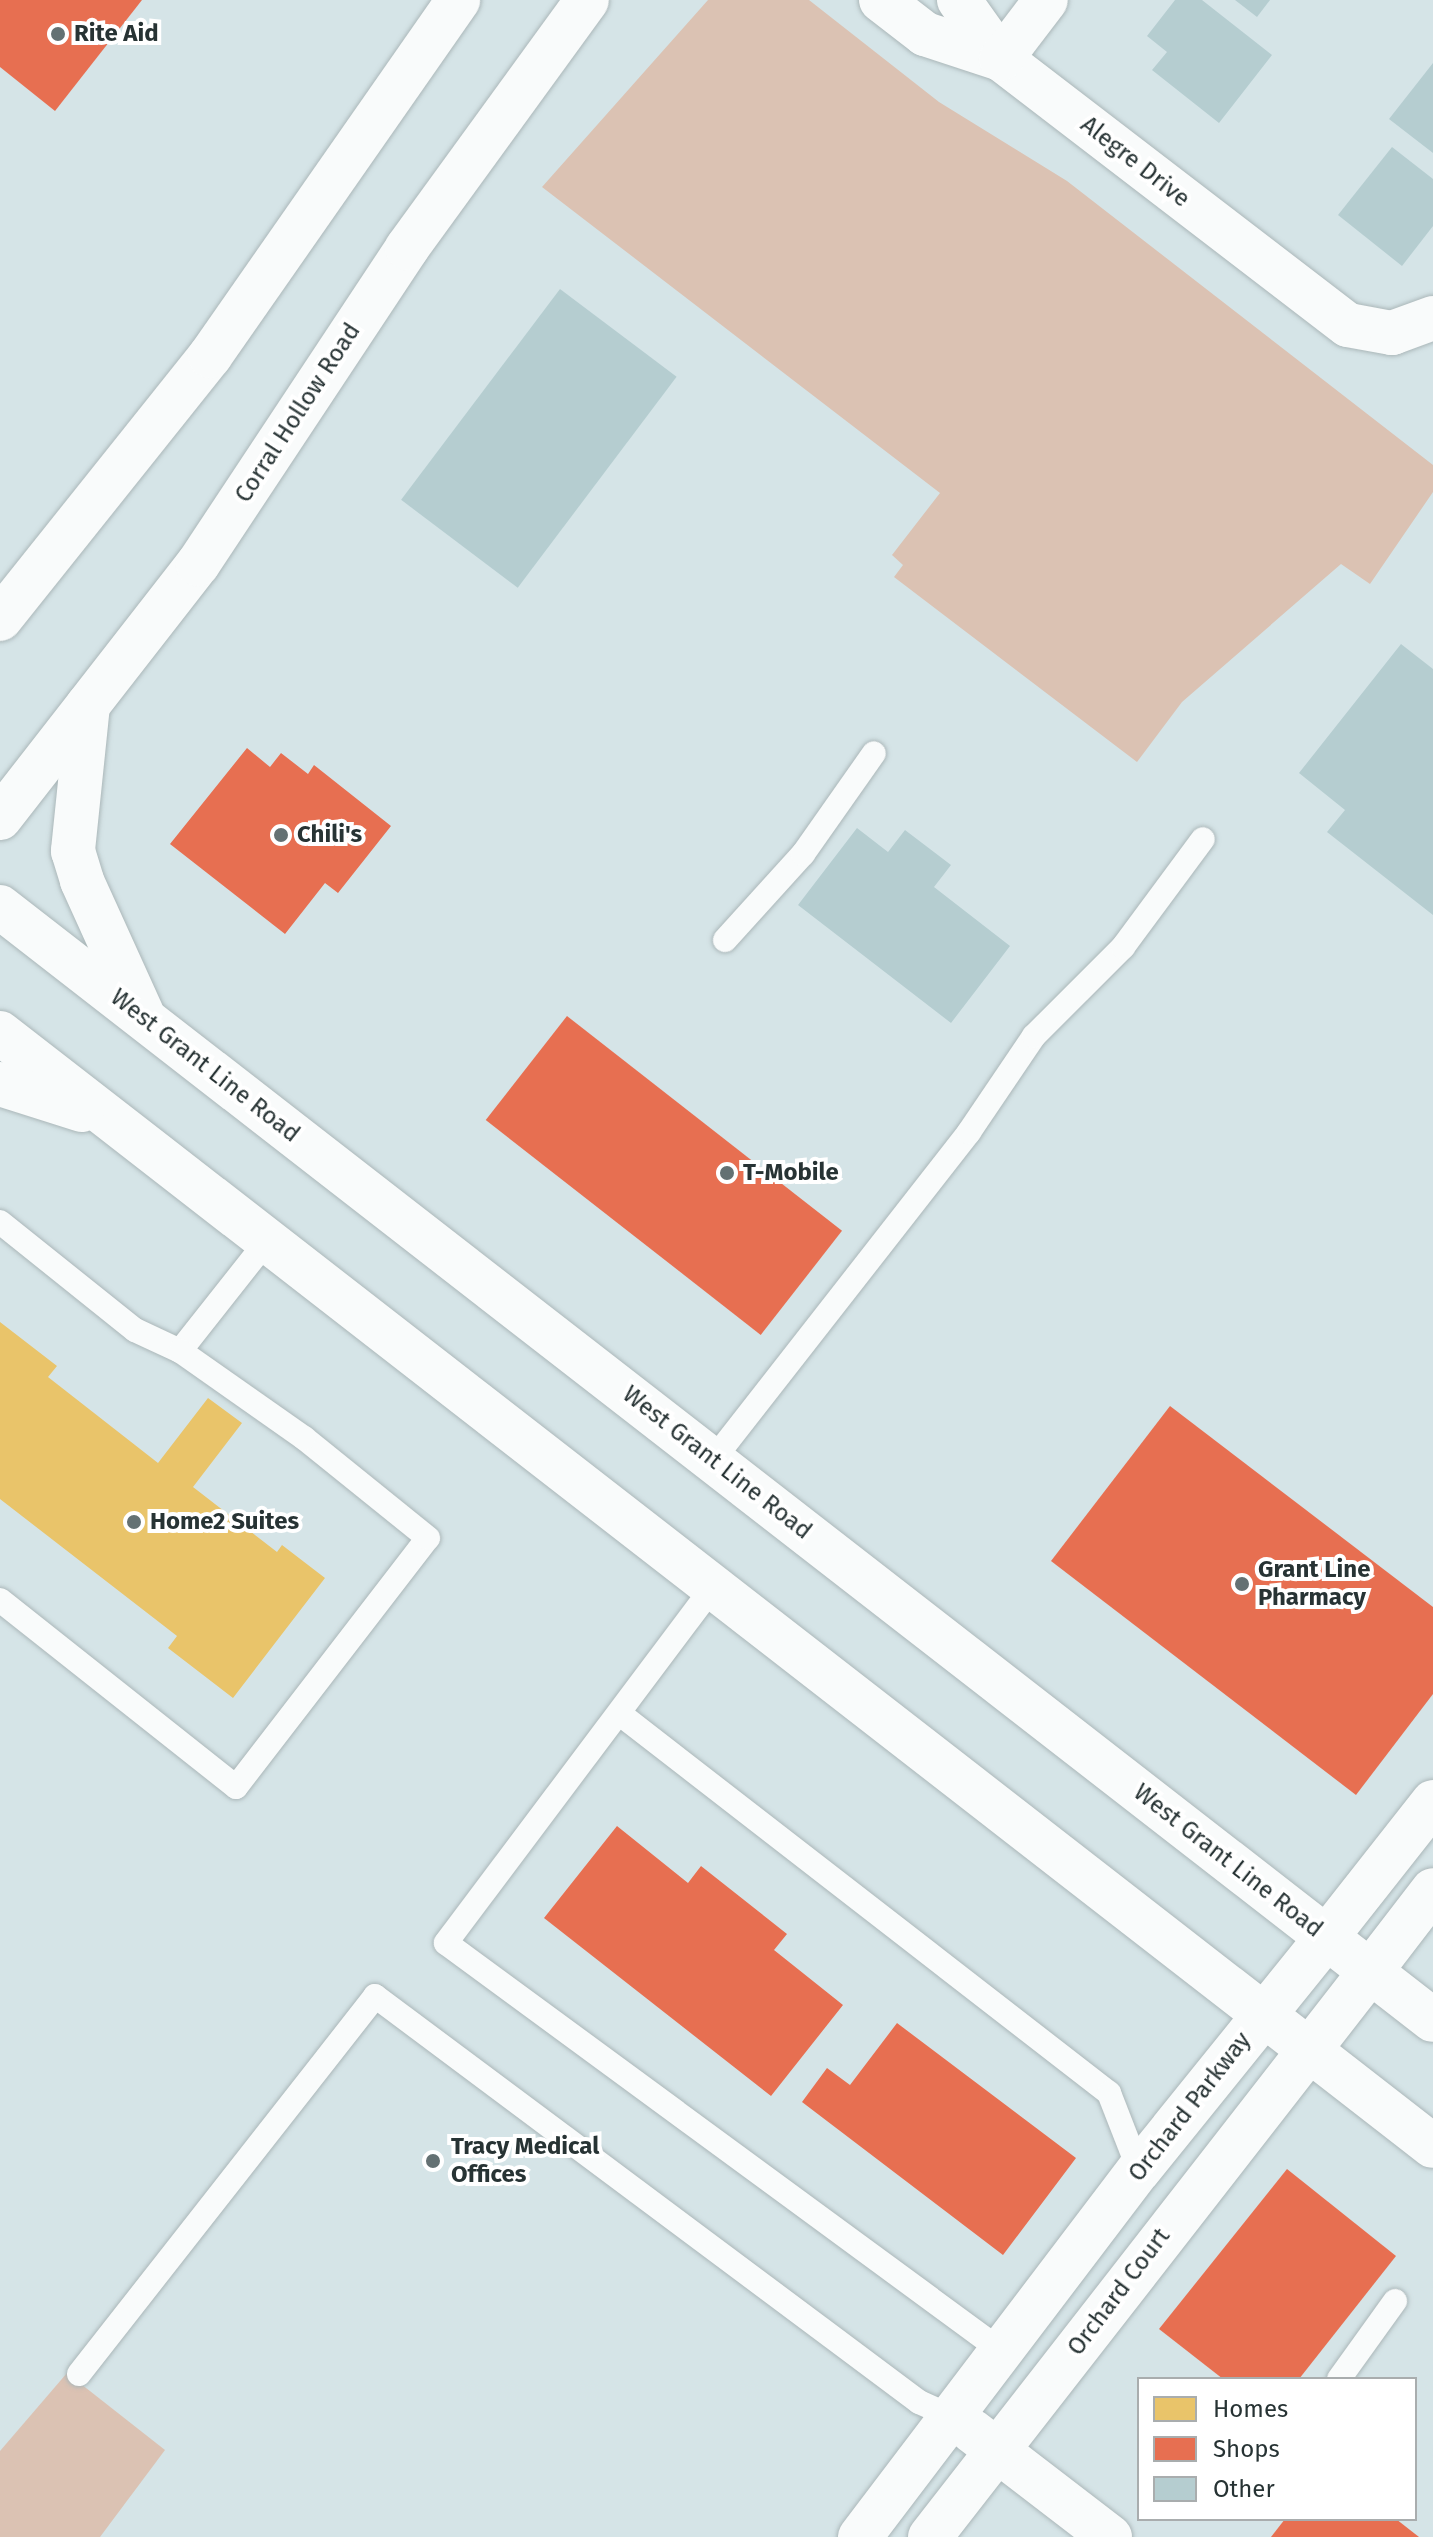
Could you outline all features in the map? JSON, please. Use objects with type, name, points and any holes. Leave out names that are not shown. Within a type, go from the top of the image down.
[{"type":"main road","points":[[0,619],[210,356],[458,0]]},
{"type":"main road","name":"Corral Hollow Road","points":[[0,818],[198,564],[407,248],[587,0]]},
{"type":"main road","name":"Alegre Drive","points":[[881,0],[925,34],[1001,59]]},
{"type":"main road","name":"Alegre Drive","points":[[959,0],[1001,59],[1348,325],[1392,333],[1433,318]]},
{"type":"main road","points":[[1001,59],[1046,0]]},
{"type":"main road","points":[[88,705],[73,851],[82,881],[144,1019]]},
{"type":"main road","name":"West Grant Line Road","points":[[0,907],[1433,2020]]},
{"type":"main road","points":[[0,1033],[1433,2146]]},
{"type":"main road","points":[[0,1084],[109,1118]]},
{"type":"main road","name":"Orchard Parkway","points":[[860,2537],[955,2418],[1139,2170],[1433,1802]]},
{"type":"main road","points":[[1308,2049],[1433,1890]]},
{"type":"main road","name":"Orchard Court","points":[[930,2537],[1308,2049]]},
{"type":"main road","points":[[955,2418],[1110,2537]]},
{"type":"lane","points":[[725,940],[803,854],[874,753]]},
{"type":"lane","points":[[713,1460],[969,1132],[1034,1036],[1123,947],[1203,839]]},
{"type":"lane","points":[[0,1222],[135,1330],[180,1351],[304,1438],[428,1538],[236,1787],[0,1600]]},
{"type":"lane","points":[[180,1351],[267,1241]]},
{"type":"lane","points":[[713,1587],[446,1943],[1003,2352]]},
{"type":"lane","points":[[620,1714],[1109,2093],[1139,2170]]},
{"type":"lane","points":[[79,2374],[375,1996],[919,2402],[955,2418]]},
{"type":"lane","points":[[1340,2377],[1395,2301]]},
{"type":"shaded area","points":[[708,0],[809,0],[939,102],[1067,181],[1433,465],[1433,492],[1370,584],[1341,564],[1182,702],[1137,762],[894,577],[903,565],[892,555],[940,493],[542,187]]},
{"type":"shaded area","points":[[67,2373],[165,2450],[100,2537],[0,2537],[0,2451]]},
{"type":"building: Homes","name":"Home2 Suites","points":[[0,1322],[57,1366],[48,1377],[158,1463],[208,1398],[242,1423],[193,1487],[277,1552],[282,1545],[325,1578],[233,1698],[168,1648],[177,1636],[0,1499]]},
{"type":"building: Shops","name":"Rite Aid","points":[[0,0],[142,0],[55,111],[0,67]]},
{"type":"building: Shops","name":"Chili's","points":[[247,748],[270,767],[281,753],[308,774],[314,765],[391,826],[338,893],[325,883],[285,934],[170,844]]},
{"type":"building: Shops","points":[[567,1016],[842,1231],[761,1335],[486,1120]]},
{"type":"building: Shops","name":"Grant Line Pharmacy","points":[[1170,1406],[1433,1607],[1433,1694],[1356,1795],[1051,1561]]},
{"type":"building: Shops","points":[[617,1826],[688,1883],[701,1866],[787,1934],[774,1950],[843,2005],[771,2096],[544,1918]]},
{"type":"building: Shops","points":[[897,2023],[1076,2158],[1003,2255],[802,2102],[827,2068],[850,2085]]},
{"type":"building: Shops","points":[[1287,2169],[1396,2256],[1301,2377],[1220,2377],[1159,2329]]},
{"type":"building: Shops","points":[[1283,2521],[1399,2521],[1419,2537],[1271,2537]]},
{"type":"building: Other","points":[[1175,0],[1202,0],[1272,55],[1219,123],[1152,70],[1167,52],[1147,36]]},
{"type":"building: Other","points":[[1235,0],[1270,0],[1257,17]]},
{"type":"building: Other","points":[[1433,63],[1433,153],[1389,119]]},
{"type":"building: Other","points":[[1392,147],[1433,179],[1433,226],[1402,266],[1338,215]]},
{"type":"building: Other","points":[[560,289],[677,377],[518,588],[401,500]]},
{"type":"building: Other","points":[[1401,644],[1433,669],[1433,915],[1327,832],[1345,810],[1299,773]]},
{"type":"building: Other","points":[[857,828],[888,852],[905,830],[951,865],[934,887],[1010,946],[951,1023],[798,905]]},
{"type":"place","name":"Rite Aid","points":[[58,34]]},
{"type":"place","name":"Chili's","points":[[281,835]]},
{"type":"place","name":"T-Mobile","points":[[727,1173]]},
{"type":"place","name":"Home2 Suites","points":[[134,1522]]},
{"type":"place","name":"Grant Line Pharmacy","points":[[1242,1584]]},
{"type":"place","name":"Tracy Medical Offices","points":[[433,2161]]}]
